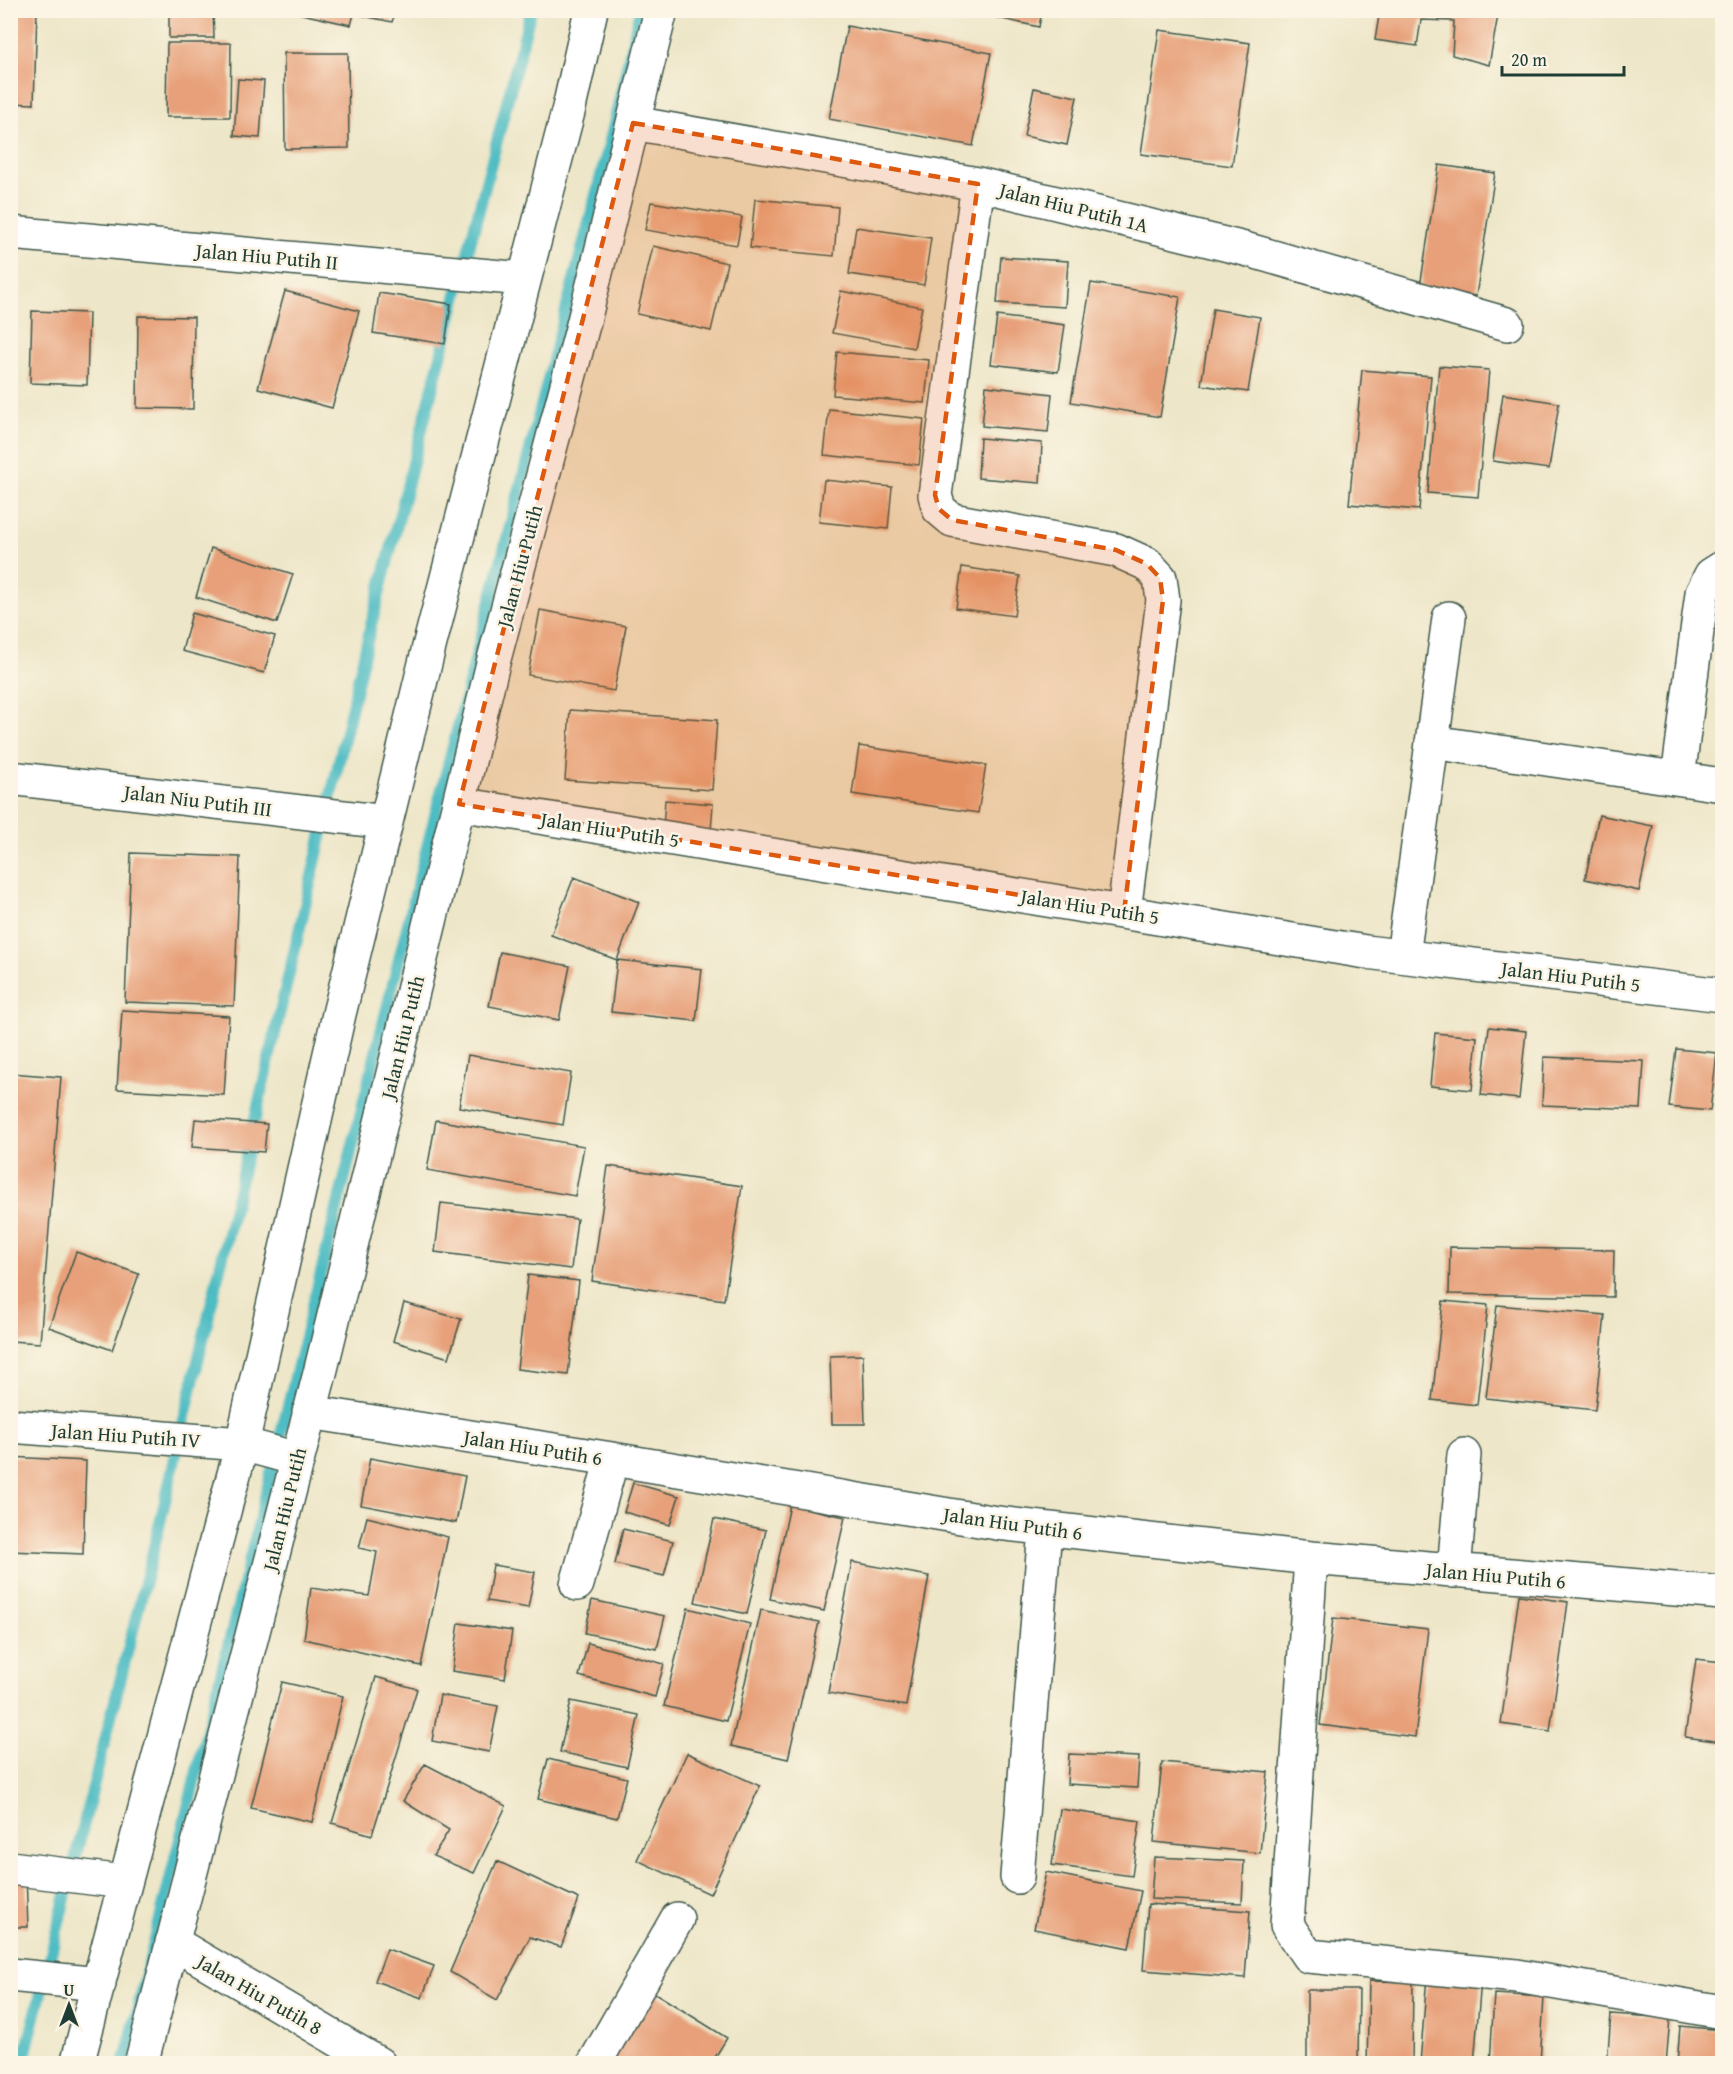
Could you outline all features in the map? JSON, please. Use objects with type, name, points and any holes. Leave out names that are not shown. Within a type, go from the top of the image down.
[{"type":"street","points":[[77,2064],[242,1444],[339,1014],[429,646],[569,108],[591,10]]},
{"type":"street","name":"Jalan Hiu Putih","points":[[141,2064],[309,1412],[459,804],[661,10]]},
{"type":"street","name":"Jalan Hiu Putih 1A","points":[[633,123],[978,184],[1245,249],[1507,324]]},
{"type":"street","points":[[978,184],[935,495],[939,509],[952,520],[1116,550],[1147,564],[1160,578],[1164,600],[1124,912]]},
{"type":"street","name":"Jalan Hiu Putih II","points":[[10,233],[524,279]]},
{"type":"street","points":[[1678,778],[1702,593],[1711,575],[1722,568]]},
{"type":"street","points":[[1403,956],[1449,618]]},
{"type":"street","points":[[1432,742],[1722,785]]},
{"type":"street","name":"Jalan Niu Putih III","points":[[10,778],[386,822]]},
{"type":"street","name":"Jalan Hiu Putih 5","points":[[459,804],[1403,956],[1722,995]]},
{"type":"street","name":"Jalan Hiu Putih 6","points":[[309,1412],[612,1459],[986,1522],[1311,1558],[1722,1593]]},
{"type":"street","name":"Jalan Hiu Putih IV","points":[[10,1426],[242,1444],[297,1459]]},
{"type":"street","points":[[1454,1571],[1464,1455]]},
{"type":"street","points":[[577,1584],[612,1459]]},
{"type":"street","points":[[1017,1877],[1045,1529]]},
{"type":"street","points":[[1311,1558],[1287,1925],[1308,1956],[1517,1976],[1722,2012]]},
{"type":"street","points":[[10,1868],[124,1882]]},
{"type":"street","points":[[594,2064],[677,1919]]},
{"type":"street","name":"Jalan Hiu Putih 8","points":[[172,1942],[379,2064]]},
{"type":"street","points":[[10,1975],[99,1984]]},
{"type":"highlighted area","points":[[633,123],[978,184],[935,495],[939,509],[952,520],[1116,550],[1147,564],[1160,578],[1163,600],[1124,912],[459,804]]},
{"type":"building","points":[[10,10],[37,10],[34,104],[10,103]]},
{"type":"building","points":[[169,10],[213,10],[214,38],[169,38]]},
{"type":"building","points":[[284,10],[396,10],[392,22],[354,14],[351,25]]},
{"type":"building","points":[[406,10],[436,10],[435,17]]},
{"type":"building","points":[[962,10],[1042,10],[1039,27]]},
{"type":"building","points":[[1380,10],[1499,10],[1489,65],[1452,55],[1454,21],[1421,20],[1417,46],[1375,40]]},
{"type":"building","points":[[847,26],[991,53],[973,146],[829,119]]},
{"type":"building","points":[[1159,30],[1250,43],[1232,166],[1141,154]]},
{"type":"building","points":[[167,43],[231,43],[230,117],[166,117]]},
{"type":"building","points":[[284,53],[348,53],[349,148],[285,149]]},
{"type":"building","points":[[238,79],[264,81],[260,138],[234,136]]},
{"type":"building","points":[[1034,88],[1077,97],[1067,145],[1024,136]]},
{"type":"building","points":[[1439,165],[1495,173],[1476,296],[1420,287]]},
{"type":"building","points":[[755,199],[838,207],[834,256],[750,248]]},
{"type":"building","points":[[651,202],[742,217],[737,245],[645,230]]},
{"type":"building","points":[[856,227],[931,238],[924,285],[849,274]]},
{"type":"building","points":[[653,246],[727,263],[711,331],[637,314]]},
{"type":"building","points":[[1001,257],[1068,261],[1065,307],[997,303]]},
{"type":"building","points":[[1091,283],[1180,297],[1160,417],[1071,402]]},
{"type":"building","points":[[285,291],[359,311],[332,408],[258,388]]},
{"type":"building","points":[[841,291],[922,307],[914,348],[832,333]]},
{"type":"building","points":[[379,293],[451,304],[445,344],[373,333]]},
{"type":"building","points":[[1213,309],[1260,317],[1248,392],[1201,385]]},
{"type":"building","points":[[32,311],[89,313],[87,385],[30,383]]},
{"type":"building","points":[[138,316],[194,317],[193,409],[137,408]]},
{"type":"building","points":[[997,316],[1065,325],[1058,372],[991,364]]},
{"type":"building","points":[[837,352],[929,360],[925,403],[833,395]]},
{"type":"building","points":[[1439,366],[1489,370],[1478,497],[1428,493]]},
{"type":"building","points":[[1362,370],[1431,376],[1419,510],[1349,504]]},
{"type":"building","points":[[986,386],[1052,394],[1048,432],[982,426]]},
{"type":"building","points":[[1503,394],[1559,403],[1549,469],[1493,461]]},
{"type":"building","points":[[829,409],[924,419],[919,465],[824,455]]},
{"type":"building","points":[[980,438],[1042,443],[1040,483],[978,478]]},
{"type":"building","points":[[824,480],[892,487],[888,529],[819,522]]},
{"type":"building","points":[[211,548],[293,574],[277,623],[196,597]]},
{"type":"building","points":[[962,567],[1020,576],[1014,616],[956,608]]},
{"type":"building","points":[[540,610],[626,626],[614,691],[528,675]]},
{"type":"building","points":[[192,613],[275,636],[264,673],[182,651]]},
{"type":"building","points":[[570,710],[717,720],[712,790],[565,780]]},
{"type":"building","points":[[859,746],[986,765],[978,813],[852,794]]},
{"type":"building","points":[[665,800],[713,804],[711,831],[663,828]]},
{"type":"building","points":[[1599,815],[1653,826],[1639,891],[1585,879]]},
{"type":"building","points":[[131,853],[240,857],[234,1006],[125,1002]]},
{"type":"building","points":[[574,877],[639,902],[617,960],[551,935]]},
{"type":"building","points":[[500,952],[570,966],[559,1020],[489,1006]]},
{"type":"building","points":[[617,960],[702,969],[696,1021],[611,1012]]},
{"type":"building","points":[[122,1010],[229,1016],[224,1095],[117,1089]]},
{"type":"building","points":[[1489,1027],[1526,1031],[1519,1099],[1481,1095]]},
{"type":"building","points":[[1435,1033],[1477,1037],[1472,1090],[1430,1086]]},
{"type":"building","points":[[1676,1049],[1717,1053],[1710,1111],[1669,1107]]},
{"type":"building","points":[[468,1055],[571,1073],[563,1125],[459,1107]]},
{"type":"building","points":[[1544,1057],[1644,1061],[1641,1109],[1542,1105]]},
{"type":"building","points":[[10,1073],[61,1077],[40,1343],[10,1341]]},
{"type":"building","points":[[195,1119],[267,1124],[264,1152],[192,1147]]},
{"type":"building","points":[[436,1120],[584,1146],[575,1196],[427,1170]]},
{"type":"building","points":[[608,1166],[742,1186],[724,1300],[592,1281]]},
{"type":"building","points":[[441,1203],[577,1219],[571,1269],[435,1252]]},
{"type":"building","points":[[1450,1247],[1614,1250],[1613,1297],[1449,1294]]},
{"type":"building","points":[[76,1252],[139,1274],[112,1350],[49,1327]]},
{"type":"building","points":[[528,1275],[579,1281],[568,1375],[517,1369]]},
{"type":"building","points":[[1443,1301],[1488,1305],[1477,1405],[1432,1400]]},
{"type":"building","points":[[404,1303],[461,1319],[449,1358],[393,1341]]},
{"type":"building","points":[[1497,1305],[1605,1315],[1595,1410],[1486,1398]]},
{"type":"building","points":[[863,1355],[865,1424],[832,1424],[830,1356]]},
{"type":"building","points":[[10,1457],[86,1461],[83,1554],[10,1551]]},
{"type":"building","points":[[370,1458],[465,1476],[456,1523],[361,1505]]},
{"type":"building","points":[[633,1483],[679,1496],[670,1525],[624,1512]]},
{"type":"building","points":[[790,1505],[845,1517],[824,1611],[770,1599]]},
{"type":"building","points":[[367,1517],[448,1537],[421,1666],[304,1639],[311,1588],[369,1596],[377,1552],[359,1548]]},
{"type":"building","points":[[714,1519],[766,1530],[747,1614],[695,1602]]},
{"type":"building","points":[[623,1529],[673,1541],[664,1576],[615,1564]]},
{"type":"building","points":[[852,1562],[929,1576],[906,1706],[828,1693]]},
{"type":"building","points":[[493,1565],[535,1572],[528,1608],[487,1601]]},
{"type":"building","points":[[1519,1595],[1568,1602],[1550,1731],[1501,1724]]},
{"type":"building","points":[[592,1600],[665,1616],[657,1649],[585,1633]]},
{"type":"building","points":[[688,1608],[750,1624],[726,1721],[664,1706]]},
{"type":"building","points":[[761,1610],[819,1622],[788,1759],[731,1746]]},
{"type":"building","points":[[1333,1618],[1428,1629],[1415,1737],[1320,1725]]},
{"type":"building","points":[[459,1623],[512,1631],[505,1679],[452,1671]]},
{"type":"building","points":[[588,1643],[664,1664],[655,1697],[579,1676]]},
{"type":"building","points":[[1696,1659],[1722,1662],[1722,1742],[1685,1737]]},
{"type":"building","points":[[376,1677],[417,1689],[372,1835],[332,1823]]},
{"type":"building","points":[[282,1682],[343,1696],[312,1822],[251,1808]]},
{"type":"building","points":[[440,1695],[498,1706],[489,1752],[432,1741]]},
{"type":"building","points":[[571,1701],[639,1715],[627,1767],[560,1752]]},
{"type":"building","points":[[687,1753],[760,1786],[710,1894],[637,1860]]},
{"type":"building","points":[[1069,1754],[1139,1757],[1137,1788],[1067,1784]]},
{"type":"building","points":[[548,1759],[627,1778],[617,1818],[538,1799]]},
{"type":"building","points":[[1162,1762],[1268,1772],[1260,1853],[1154,1842]]},
{"type":"building","points":[[425,1764],[506,1806],[474,1873],[433,1856],[449,1830],[403,1801]]},
{"type":"building","points":[[1060,1809],[1140,1821],[1132,1876],[1052,1865]]},
{"type":"building","points":[[1154,1857],[1244,1861],[1242,1903],[1151,1899]]},
{"type":"building","points":[[497,1861],[579,1899],[561,1947],[530,1937],[497,2000],[450,1972]]},
{"type":"building","points":[[1046,1872],[1141,1891],[1129,1948],[1034,1929]]},
{"type":"building","points":[[26,1875],[28,1927],[10,1927],[10,1876]]},
{"type":"building","points":[[1148,1904],[1250,1911],[1245,1978],[1143,1970]]},
{"type":"building","points":[[387,1949],[434,1966],[422,1998],[375,1981]]},
{"type":"building","points":[[1427,1976],[1481,1980],[1474,2064],[1420,2064]]},
{"type":"building","points":[[1369,1981],[1413,1982],[1412,2064],[1367,2064]]},
{"type":"building","points":[[647,1988],[727,2038],[711,2064],[598,2064]]},
{"type":"building","points":[[1307,1990],[1359,1990],[1358,2064],[1307,2064]]},
{"type":"building","points":[[1494,1994],[1544,1997],[1540,2064],[1490,2064]]},
{"type":"building","points":[[1611,2014],[1670,2018],[1666,2064],[1607,2064]]},
{"type":"building","points":[[1680,2026],[1721,2030],[1719,2064],[1677,2064]]},
{"type":"waterway","points":[[23,2064],[158,1531],[371,625],[531,10]]},
{"type":"waterway","points":[[124,2064],[431,831],[612,133],[640,10]]}]
